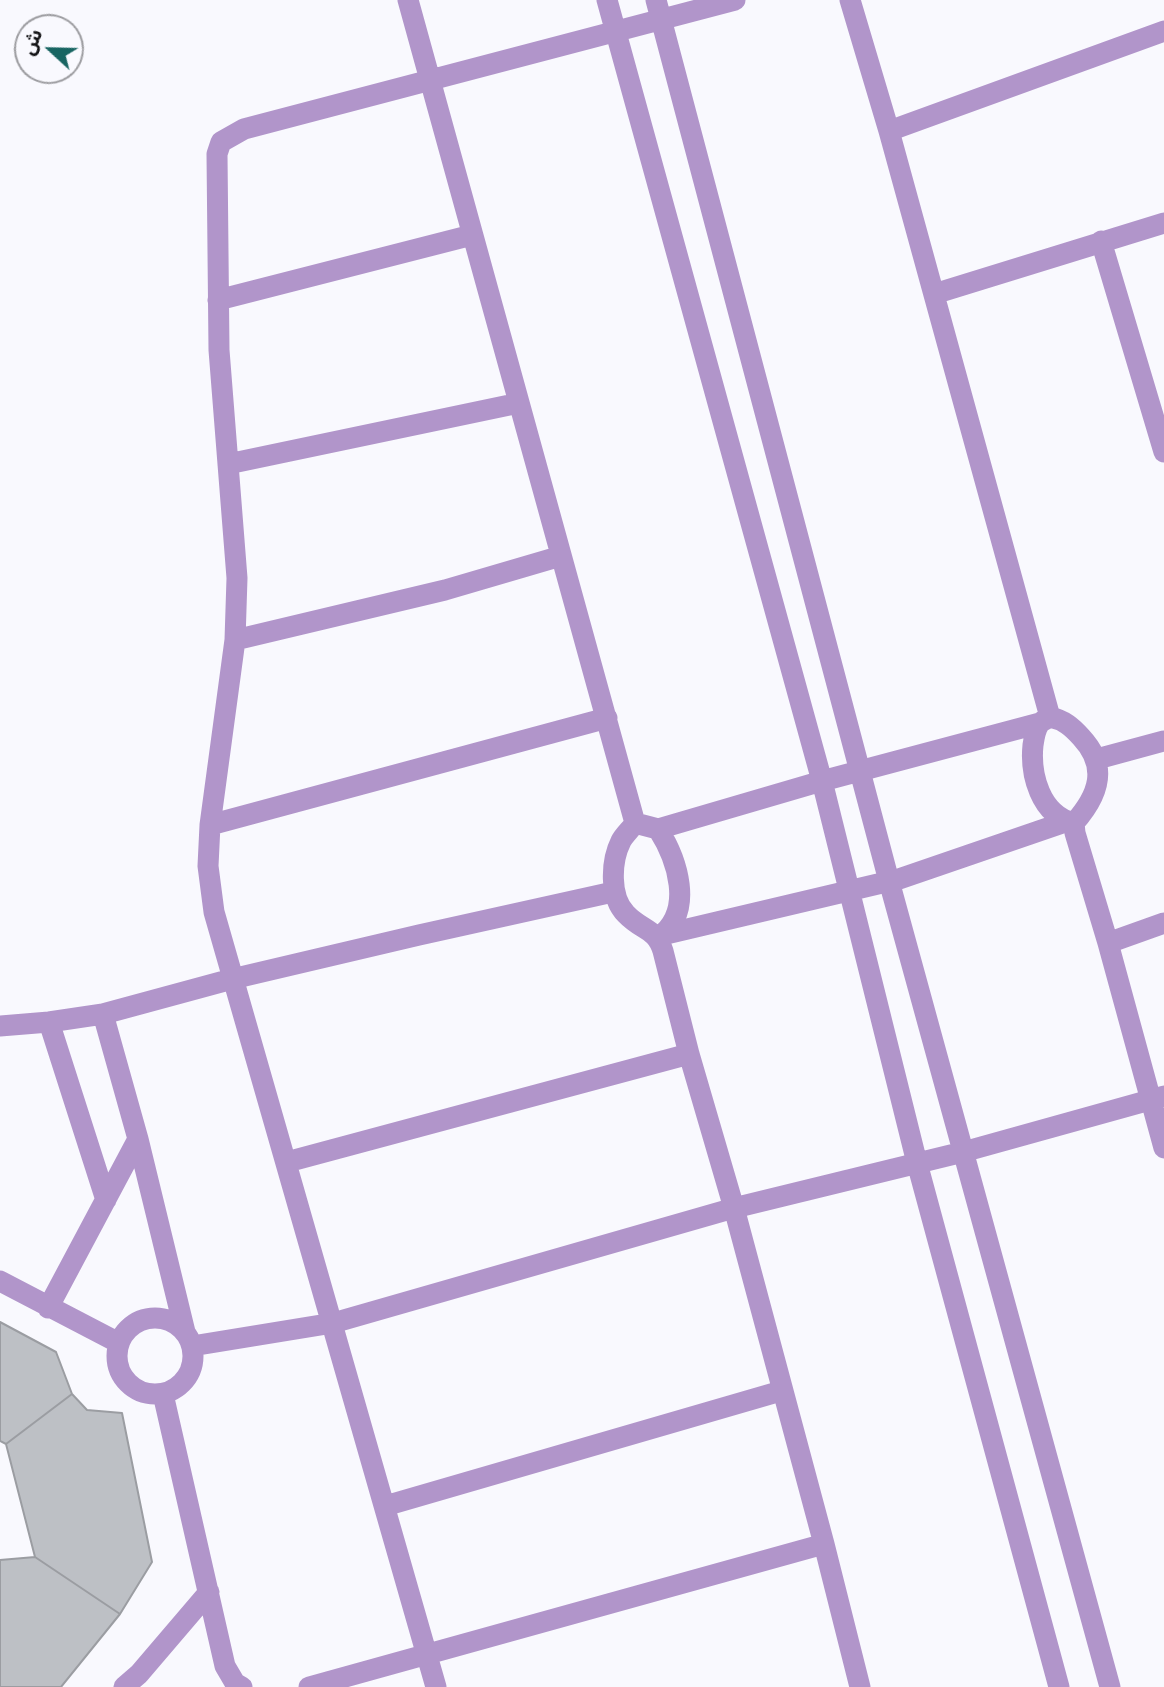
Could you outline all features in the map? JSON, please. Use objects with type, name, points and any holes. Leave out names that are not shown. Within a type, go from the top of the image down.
[{"type":"street","points":[[408,0],[635,823]]},
{"type":"street","points":[[607,0],[822,780],[917,1163],[1059,1687]]},
{"type":"street","points":[[436,1687],[214,912],[208,866],[210,825],[235,640],[237,578],[219,350],[217,154],[221,142],[244,129],[615,30],[659,10],[735,0]]},
{"type":"street","points":[[850,0],[934,293],[1045,720],[1034,737],[1032,758],[1035,780],[1042,798],[1056,814],[1071,822],[1075,833],[1157,1098],[1164,1148]]},
{"type":"street","points":[[659,10],[889,881],[1110,1687]]},
{"type":"street","points":[[889,131],[1164,32]]},
{"type":"street","points":[[934,293],[1164,223]]},
{"type":"street","points":[[218,300],[472,234]]},
{"type":"street","points":[[1101,241],[1164,452]]},
{"type":"street","points":[[228,464],[519,403]]},
{"type":"street","points":[[235,640],[445,590],[562,556]]},
{"type":"street","points":[[210,825],[607,718]]},
{"type":"street","points":[[635,823],[658,829],[822,780],[1045,720],[1062,720],[1075,730],[1097,759],[1096,788],[1086,809],[1071,822],[889,881],[661,936]]},
{"type":"street","points":[[1097,759],[1164,741]]},
{"type":"street","points":[[635,823],[621,841],[613,892],[624,913],[661,936],[689,1054],[824,1544],[860,1687]]},
{"type":"street","points":[[658,829],[672,851],[680,895],[675,916],[661,936]]},
{"type":"street","points":[[0,1026],[103,1014],[232,979],[613,892]]},
{"type":"street","points":[[1108,943],[1164,923]]},
{"type":"street","points":[[103,1014],[138,1139],[189,1339],[193,1362],[188,1376],[178,1387],[163,1394],[137,1390],[120,1370],[117,1356],[119,1343],[128,1329],[141,1320],[157,1318],[173,1322],[189,1339]]},
{"type":"street","points":[[50,1022],[106,1200]]},
{"type":"street","points":[[286,1162],[689,1054]]},
{"type":"street","points":[[189,1339],[332,1323],[733,1208],[963,1152],[1157,1098]]},
{"type":"street","points":[[48,1308],[138,1139]]},
{"type":"street","points":[[0,1281],[119,1343]]},
{"type":"street","points":[[385,1506],[781,1391]]},
{"type":"street","points":[[163,1394],[225,1665],[235,1683],[242,1687]]},
{"type":"street","points":[[309,1687],[824,1544]]},
{"type":"street","points":[[124,1687],[139,1674],[209,1592]]},
{"type":"building","points":[[0,1322],[56,1352],[72,1394],[6,1444],[0,1441]]},
{"type":"building","points":[[72,1394],[87,1410],[122,1413],[152,1562],[120,1614],[35,1557],[6,1444]]},
{"type":"building","points":[[35,1557],[120,1614],[61,1687],[0,1687],[0,1560]]}]
